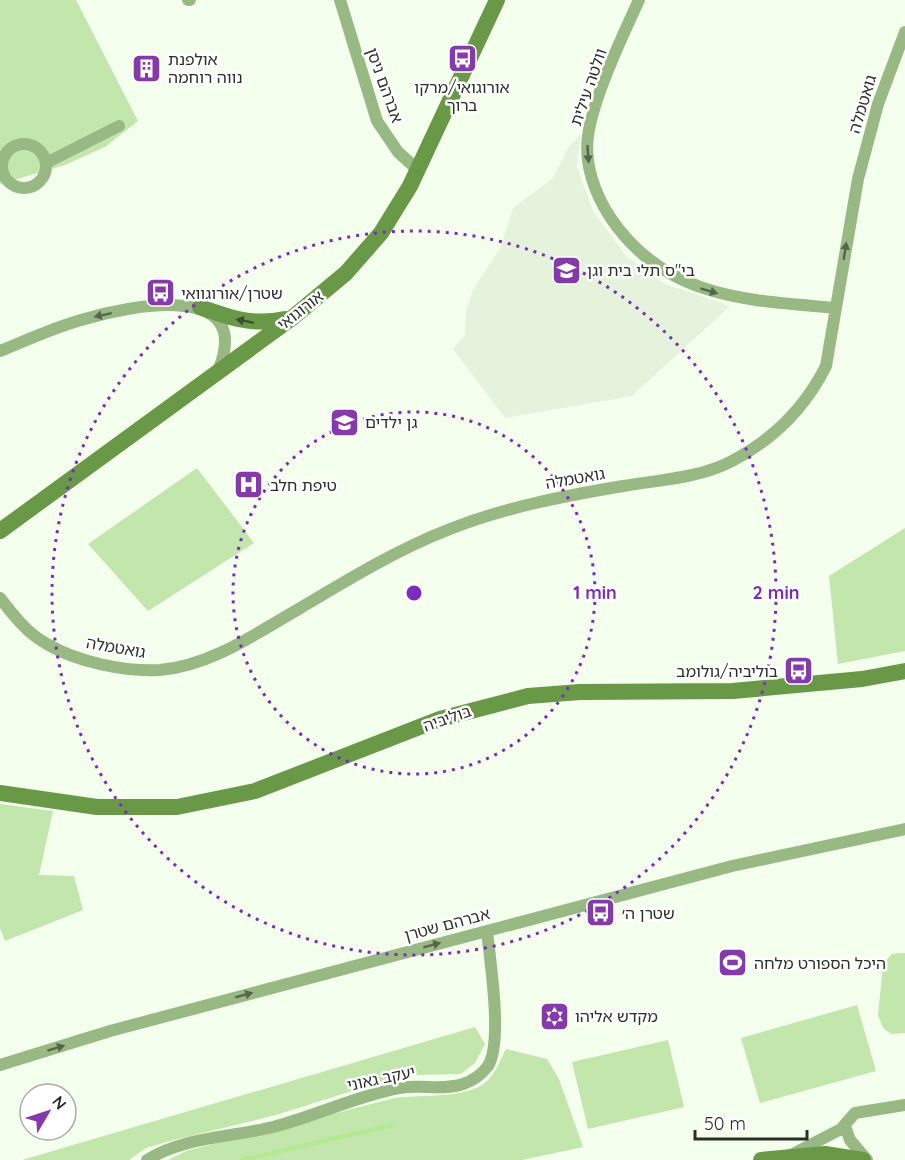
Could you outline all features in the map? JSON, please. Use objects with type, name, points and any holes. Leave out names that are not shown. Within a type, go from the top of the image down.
[{"type":"street","name":"אברהם ניסן","points":[[340,0],[377,121],[398,152],[419,171]]},
{"type":"street","name":"אורוגואי","points":[[0,531],[292,318],[346,273],[392,219],[419,171],[497,0]]},
{"type":"street","name":"וולטה עילית","points":[[639,0],[595,107],[588,137],[593,183],[604,208],[637,251],[668,274],[689,284],[748,300],[836,308]]},
{"type":"street","name":"גואטמלה","points":[[0,598],[45,644],[69,654],[138,669],[159,670],[193,663],[254,634],[391,555],[453,528],[514,507],[686,475],[730,462],[770,438],[804,404],[826,366],[858,179],[878,104],[905,32]]},
{"type":"street","points":[[46,163],[119,126]]},
{"type":"street","points":[[20,144],[27,144],[40,150],[46,163],[43,178],[32,187],[16,187],[10,184],[1,171],[8,151],[20,144]]},
{"type":"street","points":[[0,351],[83,319],[148,307],[200,307],[229,318],[258,324],[292,318]]},
{"type":"street","points":[[200,307],[218,318],[226,336],[225,353],[218,372]]},
{"type":"street","name":"בוליביה","points":[[0,794],[96,807],[177,807],[255,791],[440,719],[528,696],[580,692],[733,691],[862,680],[905,670]]},
{"type":"street","name":"אברהם שטרן","points":[[0,1065],[110,1031],[732,866],[905,829]]},
{"type":"street","name":"יעקב גאוני","points":[[147,1160],[160,1151],[276,1126],[385,1090],[414,1085],[450,1086],[463,1084],[477,1077],[488,1065],[494,1048],[495,1030],[487,931]]},
{"type":"street","points":[[789,1156],[845,1126],[850,1117],[862,1111],[905,1105]]},
{"type":"street","points":[[845,1126],[850,1140],[865,1160]]},
{"type":"street","points":[[761,1160],[825,1154],[865,1160]]},
{"type":"shaded area","name":"בי\"ס תלי בית וגן","points":[[581,134],[577,166],[593,211],[627,257],[665,284],[730,306],[632,396],[505,418],[453,349],[465,335],[466,312],[473,290],[501,247],[513,208],[553,178],[569,146]]},
{"type":"green space","points":[[0,0],[76,0],[138,121],[105,147],[65,165],[0,184]]},
{"type":"green space","points":[[197,468],[254,543],[148,611],[88,544]]},
{"type":"green space","points":[[905,528],[905,651],[838,664],[829,576]]},
{"type":"green space","points":[[0,804],[53,811],[39,875],[74,876],[83,910],[5,941],[0,928]]},
{"type":"green space","points":[[905,953],[905,1033],[891,1034],[883,1028],[878,1015],[883,964],[892,954]]},
{"type":"green space","points":[[857,1005],[876,1071],[760,1103],[741,1038]]},
{"type":"green space","points":[[475,1027],[485,1044],[475,1063],[461,1074],[410,1075],[387,1080],[276,1115],[146,1148],[129,1160],[22,1160]]},
{"type":"green space","points":[[668,1040],[684,1107],[588,1129],[572,1062]]},
{"type":"green space","points":[[506,1049],[547,1059],[559,1079],[583,1147],[522,1160],[168,1160],[186,1151],[395,1098],[446,1095],[471,1090],[490,1078]]},
{"type":"waterway","points":[[242,1160],[392,1125]]},
{"type":"place","name":"אורוגואי/מרקו ברוך","points":[[462,59]]},
{"type":"place","name":"אולפנת נווה רוחמה","points":[[147,68]]},
{"type":"place","name":"בי\"ס תלי בית וגן","points":[[566,270]]},
{"type":"place","name":"שטרן/אורוגוואי","points":[[160,293]]},
{"type":"place","name":"גן ילדים","points":[[344,422]]},
{"type":"place","name":"טיפת חלב","points":[[249,485]]},
{"type":"place","name":"בוליביה/גולומב","points":[[799,671]]},
{"type":"place","name":"שטרן ה׳","points":[[601,913]]},
{"type":"place","name":"היכל הספורט מלחה","points":[[733,963]]},
{"type":"place","name":"מקדש אליהו","points":[[554,1016]]}]
